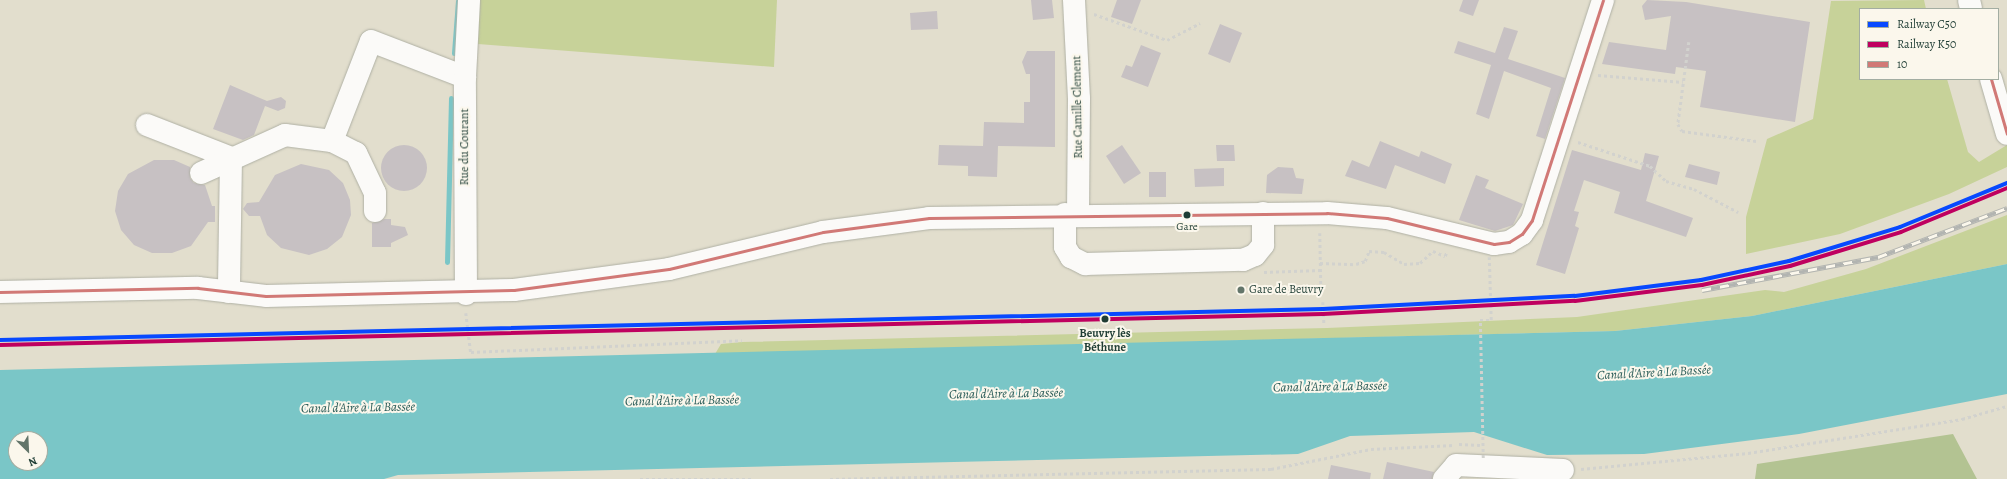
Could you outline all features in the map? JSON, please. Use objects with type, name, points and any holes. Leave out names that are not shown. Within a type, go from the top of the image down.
[{"type":"street","name":"Rue du Courant","points":[[466,294],[465,77],[469,0]]},
{"type":"street","points":[[0,292],[198,288],[266,296],[466,294],[662,270],[880,222],[1071,214],[1327,213],[1387,218],[1494,244],[1509,242],[1522,234],[1532,220],[1582,70],[1603,0]]},
{"type":"street","name":"Rue Camille Clement","points":[[1074,3],[1079,99],[1071,214],[1066,247],[1071,257],[1085,264],[1243,260],[1255,255],[1263,245],[1263,214]]},
{"type":"street","points":[[332,141],[371,41],[465,77]]},
{"type":"street","points":[[1991,80],[2007,134]]},
{"type":"street","points":[[147,125],[231,158]]},
{"type":"street","points":[[201,173],[231,158],[285,135],[332,141],[356,153],[375,193],[375,211]]},
{"type":"street","points":[[229,292],[231,158]]},
{"type":"street","points":[[1447,474],[1481,466],[1563,470]]},
{"type":"path","points":[[1074,3],[1167,40],[1200,23]]},
{"type":"path","points":[[1689,42],[1678,124],[1682,131],[1756,141]]},
{"type":"path","points":[[1582,70],[1601,77],[1683,82]]},
{"type":"path","points":[[1559,137],[1650,166],[1666,181],[1694,189],[1738,212]]},
{"type":"path","points":[[1321,286],[1320,233],[1327,213]]},
{"type":"path","points":[[1320,263],[1356,264],[1365,261],[1369,251],[1384,252],[1404,264],[1420,263],[1433,251],[1446,256],[1454,235]]},
{"type":"path","points":[[1483,458],[1480,320],[1491,320],[1490,257]]},
{"type":"path","points":[[1260,272],[1321,270]]},
{"type":"path","points":[[466,294],[468,349],[471,352],[742,340]]},
{"type":"path","points":[[1323,302],[1324,322]]},
{"type":"path","points":[[1563,470],[1748,453],[1962,419],[2007,406]]},
{"type":"path","points":[[830,479],[1271,469],[1371,449],[1485,446]]},
{"type":"path","points":[[640,479],[751,479]]},
{"type":"green space","points":[[480,0],[777,0],[774,67],[478,44]]},
{"type":"green space","points":[[1924,0],[1926,8],[1859,8],[1859,80],[1947,80],[1968,152],[1979,162],[2007,145],[2007,167],[1949,194],[1840,234],[1746,254],[1746,217],[1767,139],[1813,119],[1831,1]]},
{"type":"green space","points":[[2007,215],[2007,264],[1752,316],[1615,331],[715,354],[721,344],[742,342],[1327,328],[1577,317],[1765,290],[1784,292],[1866,269]]},
{"type":"green space","points":[[1953,434],[1977,479],[1755,479],[1757,464]]},
{"type":"water","name":"Canal d'Aire à La Bassée","points":[[2007,264],[2007,394],[1799,434],[1644,454],[1547,455],[1474,432],[1350,436],[1298,454],[398,475],[384,479],[0,479],[0,370],[1615,331],[1752,316]]},
{"type":"building","points":[[1031,0],[1052,0],[1054,18],[1033,20]]},
{"type":"building","points":[[1117,0],[1141,0],[1132,24],[1111,17]]},
{"type":"building","points":[[1463,0],[1479,0],[1473,16],[1459,11]]},
{"type":"building","points":[[1647,0],[1686,2],[1810,22],[1795,122],[1700,107],[1706,71],[1676,67],[1675,74],[1602,64],[1609,42],[1666,50],[1671,16],[1645,20],[1642,6]]},
{"type":"building","points":[[937,11],[938,29],[911,30],[910,13]]},
{"type":"building","points":[[1220,24],[1242,33],[1230,63],[1208,54]]},
{"type":"building","points":[[1504,27],[1518,31],[1508,59],[1565,78],[1545,139],[1536,136],[1551,88],[1504,71],[1489,119],[1476,114],[1491,65],[1454,53],[1458,41],[1495,53]]},
{"type":"building","points":[[1141,45],[1161,53],[1148,87],[1121,77],[1126,65],[1132,67]]},
{"type":"building","points":[[1027,51],[1055,51],[1055,147],[998,146],[997,177],[968,176],[968,166],[938,165],[939,145],[983,146],[984,122],[1024,123],[1024,102],[1030,102],[1030,74],[1026,74],[1022,62]]},
{"type":"building","points":[[230,85],[267,101],[281,97],[286,101],[285,108],[278,111],[265,106],[254,135],[243,140],[213,129]]},
{"type":"building","points":[[1380,141],[1419,157],[1421,151],[1452,164],[1445,184],[1395,165],[1386,189],[1345,176],[1352,160],[1369,167]]},
{"type":"building","points":[[399,145],[409,145],[417,149],[423,155],[427,163],[427,173],[423,181],[417,187],[409,191],[399,191],[391,187],[385,181],[381,173],[381,163],[385,155],[391,149]]},
{"type":"building","points":[[1122,145],[1141,173],[1124,184],[1106,156]]},
{"type":"building","points":[[1216,145],[1234,145],[1235,161],[1217,161]]},
{"type":"building","points":[[1572,150],[1641,170],[1645,153],[1659,156],[1646,201],[1693,218],[1686,237],[1614,213],[1620,192],[1584,180],[1574,211],[1579,212],[1575,226],[1579,228],[1565,274],[1536,265]]},
{"type":"building","points":[[154,160],[174,160],[190,167],[190,178],[194,183],[205,185],[212,206],[215,206],[215,222],[208,222],[191,246],[172,253],[152,253],[134,245],[121,230],[115,211],[118,191],[128,174]]},
{"type":"building","points":[[301,164],[329,170],[343,183],[350,200],[351,215],[342,237],[327,249],[309,255],[281,248],[267,235],[260,216],[249,216],[243,209],[247,203],[259,202],[275,175]]},
{"type":"building","points":[[1689,164],[1720,172],[1717,185],[1685,177]]},
{"type":"building","points":[[1278,167],[1293,168],[1296,178],[1304,179],[1302,194],[1266,193],[1267,175]]},
{"type":"building","points":[[1224,168],[1224,186],[1195,187],[1194,169]]},
{"type":"building","points":[[1149,172],[1166,172],[1166,197],[1149,197]]},
{"type":"building","points":[[1476,175],[1489,180],[1485,188],[1523,204],[1513,225],[1495,231],[1459,220]]},
{"type":"building","points":[[384,219],[391,219],[391,225],[405,227],[408,235],[391,243],[391,247],[372,247],[372,223]]},
{"type":"building","points":[[1387,462],[1434,472],[1432,479],[1383,479]]},
{"type":"building","points":[[1331,465],[1371,473],[1370,479],[1328,479]]},
{"type":"waterway","points":[[454,53],[458,1]]},
{"type":"waterway","points":[[447,262],[451,98]]},
{"type":"railway","points":[[1702,290],[1878,257],[2007,208]]},
{"type":"rail line","name":"C50","points":[[0,340],[1323,309],[1575,296],[1701,280],[1789,261],[1900,227],[2007,183]]},
{"type":"rail line","name":"K50","points":[[0,345],[1323,314],[1575,301],[1702,285],[1790,266],[1901,232],[2007,188]]},
{"type":"transit line","name":"10","points":[[0,292],[198,288],[266,296],[514,290],[669,269],[823,232],[929,218],[1327,213],[1387,218],[1494,244],[1509,242],[1522,234],[1532,220],[1603,0]]},
{"type":"transit line","name":"10","points":[[1991,80],[2007,134]]},
{"type":"place","name":"Gare","points":[[1187,215]]},
{"type":"place","name":"Gare de Beuvry","points":[[1241,290]]},
{"type":"place","name":"Beuvry lès Béthune","points":[[1105,319]]}]
